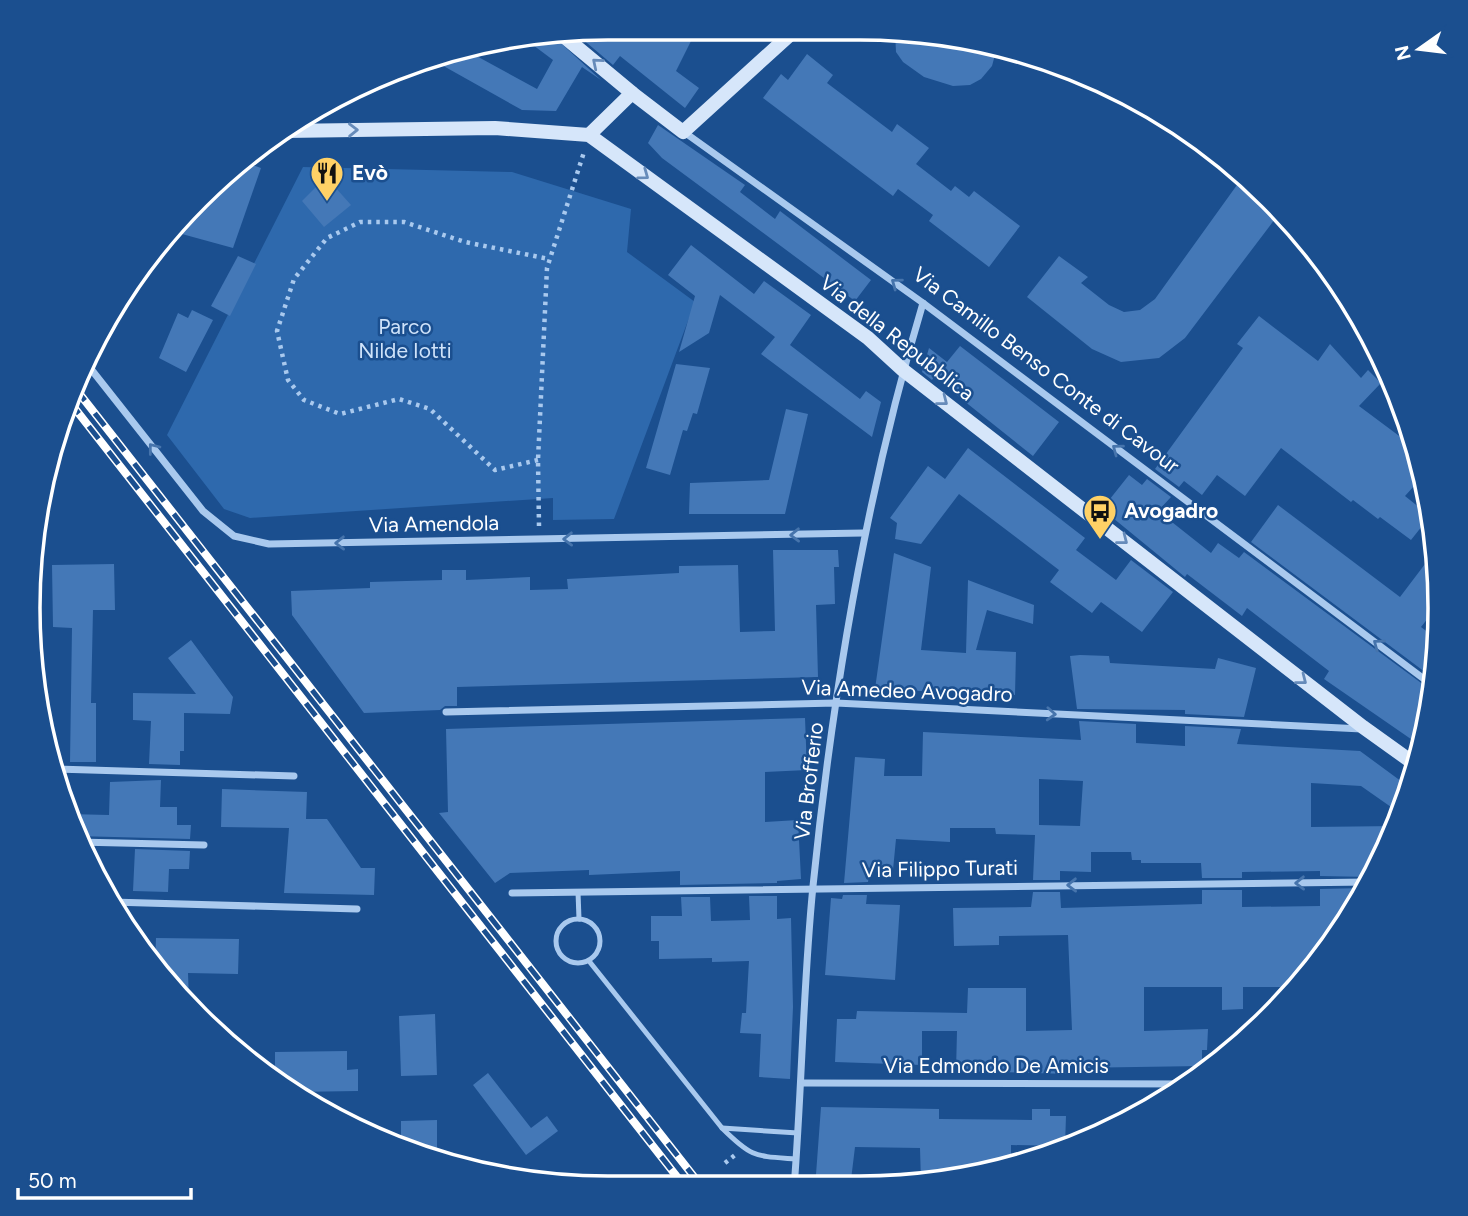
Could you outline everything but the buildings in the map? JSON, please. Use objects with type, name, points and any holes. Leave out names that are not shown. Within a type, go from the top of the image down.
[{"type":"street","points":[[683,132],[784,40]]},
{"type":"street","name":"Via Camillo Benso Conte di Cavour","points":[[570,41],[683,132],[923,303],[1423,679]]},
{"type":"street","points":[[301,131],[495,128],[589,135],[632,93]]},
{"type":"street","name":"Via della Repubblica","points":[[589,135],[868,338],[903,370],[1407,759]]},
{"type":"street","name":"Via Brofferio","points":[[795,1176],[813,887],[836,703],[863,533],[903,370],[923,303]]},
{"type":"street","name":"Via Amendola","points":[[92,371],[203,511],[234,536],[269,544],[863,533]]},
{"type":"street","name":"Via Amedeo Avogadro","points":[[446,712],[836,703],[1366,729]]},
{"type":"street","points":[[64,769],[294,776]]},
{"type":"street","points":[[91,842],[204,845]]},
{"type":"street","name":"Via Filippo Turati","points":[[512,893],[813,887],[1357,882]]},
{"type":"street","points":[[123,902],[357,909]]},
{"type":"street","name":"Via Edmondo De Amicis","points":[[802,1083],[1169,1084]]},
{"type":"lane","points":[[578,892],[579,919]]},
{"type":"lane","points":[[579,919],[590,922],[598,930],[600,942],[597,953],[589,961],[577,964],[566,961],[558,952],[555,941],[559,930],[567,922],[579,919]]},
{"type":"lane","points":[[589,961],[722,1128],[753,1156],[796,1159]]},
{"type":"lane","points":[[722,1128],[798,1133]]},
{"type":"path","points":[[539,539],[538,460],[550,258],[589,135]]},
{"type":"path","points":[[538,460],[495,470],[430,409],[399,400],[340,414],[304,400],[288,380],[277,331],[294,279],[327,238],[360,222],[404,222],[465,242],[550,258]]},
{"type":"green space","name":"Parco Nilde Iotti","points":[[303,167],[512,172],[631,209],[627,252],[695,302],[614,519],[553,520],[553,498],[250,518],[224,509],[167,435]]},
{"type":"railway","points":[[81,396],[693,1176]]},
{"type":"railway","points":[[76,410],[676,1176]]},
{"type":"place","name":"Evò","points":[[327,203]]},
{"type":"place","name":"Avogadro","points":[[1100,541]]}]
